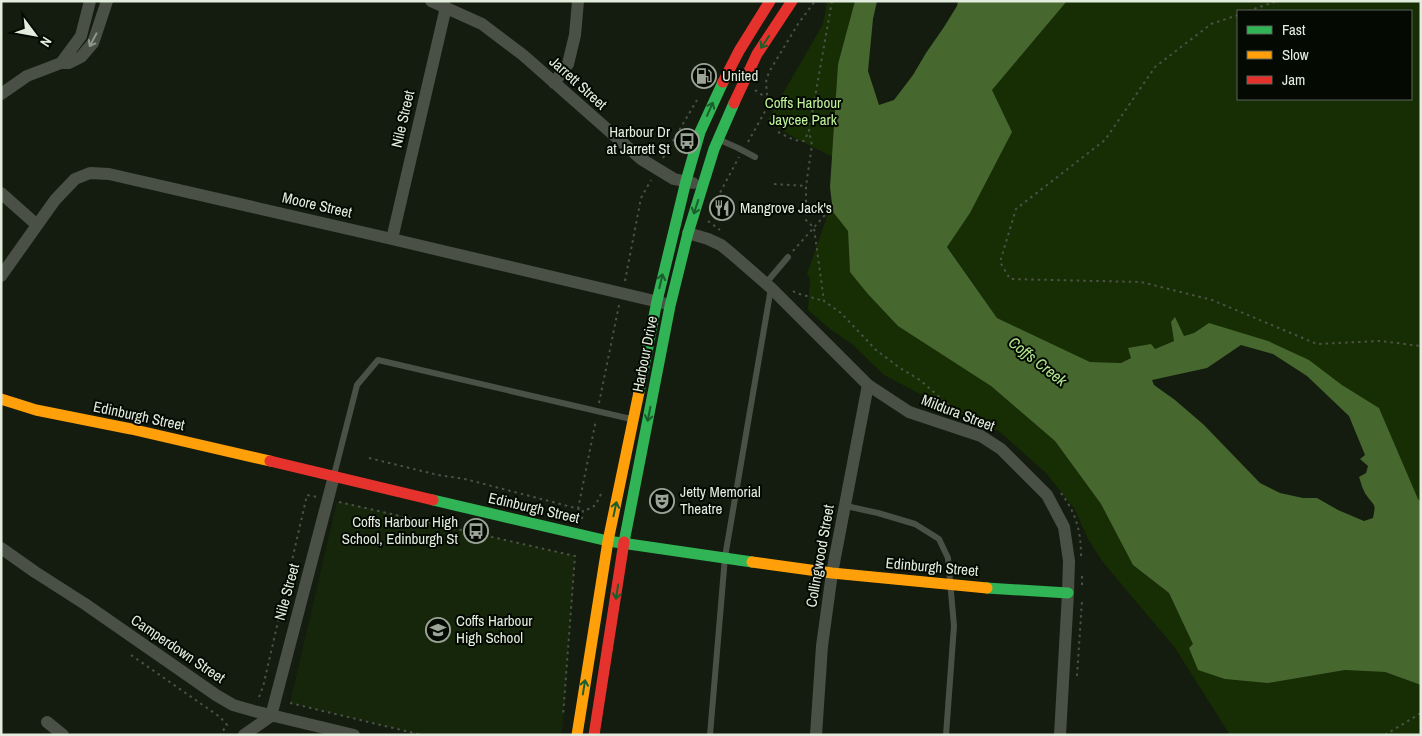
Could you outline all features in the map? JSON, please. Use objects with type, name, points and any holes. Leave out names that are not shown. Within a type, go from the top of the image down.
[{"type":"street","points":[[61,63],[81,36],[90,1]]},
{"type":"street","points":[[1,94],[27,76],[61,63],[69,63],[81,57],[93,43],[107,1]]},
{"type":"street","name":"Jarrett Street","points":[[432,1],[482,24],[523,55],[641,159],[674,179],[703,186]]},
{"type":"street","points":[[554,83],[568,64],[575,35],[578,1]]},
{"type":"street","name":"Harbour Drive","points":[[577,735],[608,541],[656,301],[686,181],[700,132],[717,94],[739,51],[770,1]]},
{"type":"street","name":"Harbour Drive","points":[[594,735],[624,544],[670,306],[688,232],[718,139],[735,100],[757,54],[792,1]]},
{"type":"street","name":"Nile Street","points":[[392,239],[446,7]]},
{"type":"street","name":"Moore Street","points":[[1,276],[55,200],[76,179],[90,173],[109,174],[656,301],[670,306]]},
{"type":"street","points":[[1,193],[37,225]]},
{"type":"street","name":"Mildura Street","points":[[688,232],[721,245],[768,286],[868,384],[909,412],[981,436],[1002,448],[1047,495],[1064,527],[1069,561],[1060,735]]},
{"type":"street","name":"Collingwood Street","points":[[816,735],[822,646],[832,573],[868,384]]},
{"type":"street","name":"Edinburgh Street","points":[[1,399],[36,410],[131,429],[624,544],[832,573],[950,585],[1068,592]]},
{"type":"street","name":"Nile Street","points":[[271,716],[334,476]]},
{"type":"street","name":"Camperdown Street","points":[[1,548],[216,696],[234,705],[271,716],[354,735]]},
{"type":"street","points":[[244,735],[271,716]]},
{"type":"street","points":[[46,722],[63,735]]},
{"type":"lane","points":[[700,132],[755,157]]},
{"type":"lane","points":[[710,735],[726,557],[768,286],[788,257]]},
{"type":"lane","points":[[334,476],[357,385],[378,360],[633,420]]},
{"type":"lane","points":[[846,506],[915,524],[939,539],[948,558],[954,626],[946,735]]},
{"type":"path","points":[[711,208],[768,106],[766,82],[769,72],[798,24],[815,1]]},
{"type":"path","points":[[778,132],[794,140],[804,141],[809,131],[832,1]]},
{"type":"path","points":[[1251,10],[1277,1]]},
{"type":"path","points":[[1237,14],[1211,24],[1154,68],[1105,140],[1016,209],[1000,262],[1010,279],[1141,282],[1212,300],[1317,344],[1380,341],[1421,346]]},
{"type":"path","points":[[578,508],[641,198],[699,96]]},
{"type":"path","points":[[809,131],[812,145],[806,186],[806,220],[814,228],[824,301]]},
{"type":"path","points":[[774,184],[806,186]]},
{"type":"path","points":[[788,257],[833,206]]},
{"type":"path","points":[[707,216],[708,221],[720,230]]},
{"type":"path","points":[[788,287],[796,293],[824,301],[841,313],[876,350],[920,380],[962,417]]},
{"type":"path","points":[[369,458],[583,510],[590,509],[596,504],[602,494]]},
{"type":"path","points":[[1060,492],[1070,505],[1079,527],[1082,558]]},
{"type":"path","points":[[259,697],[263,687],[307,495],[575,556]]},
{"type":"path","points":[[563,722],[575,556],[583,510]]},
{"type":"path","points":[[1076,678],[1082,576]]},
{"type":"path","points":[[131,655],[220,717],[228,725],[220,735]]},
{"type":"path","points":[[290,703],[422,735]]},
{"type":"path","points":[[1385,735],[1421,713]]},
{"type":"shaded area","name":"Coffs Harbour High School","points":[[337,501],[575,556],[561,735],[422,735],[290,703]]},
{"type":"green space","name":"Coffs Harbour Jaycee Park","points":[[827,1],[855,1],[838,64],[833,157],[795,138],[767,121],[823,24]]},
{"type":"green space","points":[[1067,1],[1421,1],[1421,502],[1418,500],[1379,408],[1342,385],[1309,360],[1210,324],[1184,336],[1171,322],[1174,341],[1155,349],[1128,348],[1131,358],[1121,363],[1090,362],[997,318],[947,246],[970,213],[1011,133],[992,90]]},
{"type":"green space","points":[[829,211],[833,212],[848,231],[850,272],[991,386],[1055,441],[1101,504],[1133,565],[1169,593],[1194,644],[1268,683],[1345,670],[1385,672],[1421,685],[1421,735],[1230,735],[1175,648],[1102,561],[1088,539],[1074,508],[1046,473],[1000,432],[960,415],[884,375],[852,344],[830,329],[808,310],[810,278],[807,274]]},
{"type":"water","name":"Coffs Creek","points":[[855,1],[877,1],[873,19],[868,71],[879,105],[894,100],[913,75],[957,6],[958,1],[1067,1],[992,90],[1012,132],[970,213],[947,247],[997,318],[1090,362],[1121,363],[1131,358],[1128,348],[1151,344],[1155,349],[1174,341],[1171,322],[1175,317],[1184,336],[1194,333],[1209,323],[1268,341],[1309,360],[1342,385],[1379,408],[1418,499],[1421,502],[1421,685],[1385,672],[1345,670],[1268,683],[1225,679],[1198,670],[1189,648],[1193,644],[1169,593],[1133,565],[1101,504],[1055,441],[991,386],[898,326],[850,272],[848,231],[833,212],[830,187],[838,64]],"holes":[[[1241,345],[1273,354],[1307,376],[1349,416],[1365,455],[1360,459],[1368,466],[1366,473],[1359,477],[1364,492],[1374,506],[1373,518],[1364,521],[1338,510],[1317,498],[1303,498],[1280,493],[1260,483],[1204,425],[1154,385],[1152,380],[1207,368]]]},
{"type":"traffic: fast","points":[[639,392],[657,301],[686,181],[700,132],[723,82]]},
{"type":"traffic: fast","points":[[624,542],[670,306],[688,233],[714,149],[734,103]]},
{"type":"traffic: fast","points":[[433,500],[608,541],[752,562]]},
{"type":"traffic: fast","points":[[987,588],[1068,593]]},
{"type":"traffic: slow","points":[[577,735],[608,541],[639,392]]},
{"type":"traffic: slow","points":[[1,399],[36,410],[131,429],[270,461]]},
{"type":"traffic: slow","points":[[752,562],[832,573],[987,588]]},
{"type":"traffic: jam","points":[[723,82],[739,51],[770,1]]},
{"type":"traffic: jam","points":[[734,103],[757,54],[792,1]]},
{"type":"traffic: jam","points":[[270,461],[433,500]]},
{"type":"traffic: jam","points":[[594,735],[624,542]]},
{"type":"place","name":"United","points":[[704,76]]},
{"type":"place","name":"Harbour Dr at Jarrett St","points":[[687,141]]},
{"type":"place","name":"Mangrove Jack's","points":[[722,208]]},
{"type":"place","name":"Jetty Memorial Theatre","points":[[662,501]]},
{"type":"place","name":"Coffs Harbour High School, Edinburgh St","points":[[476,531]]},
{"type":"place","name":"Coffs Harbour High School","points":[[438,630]]}]
